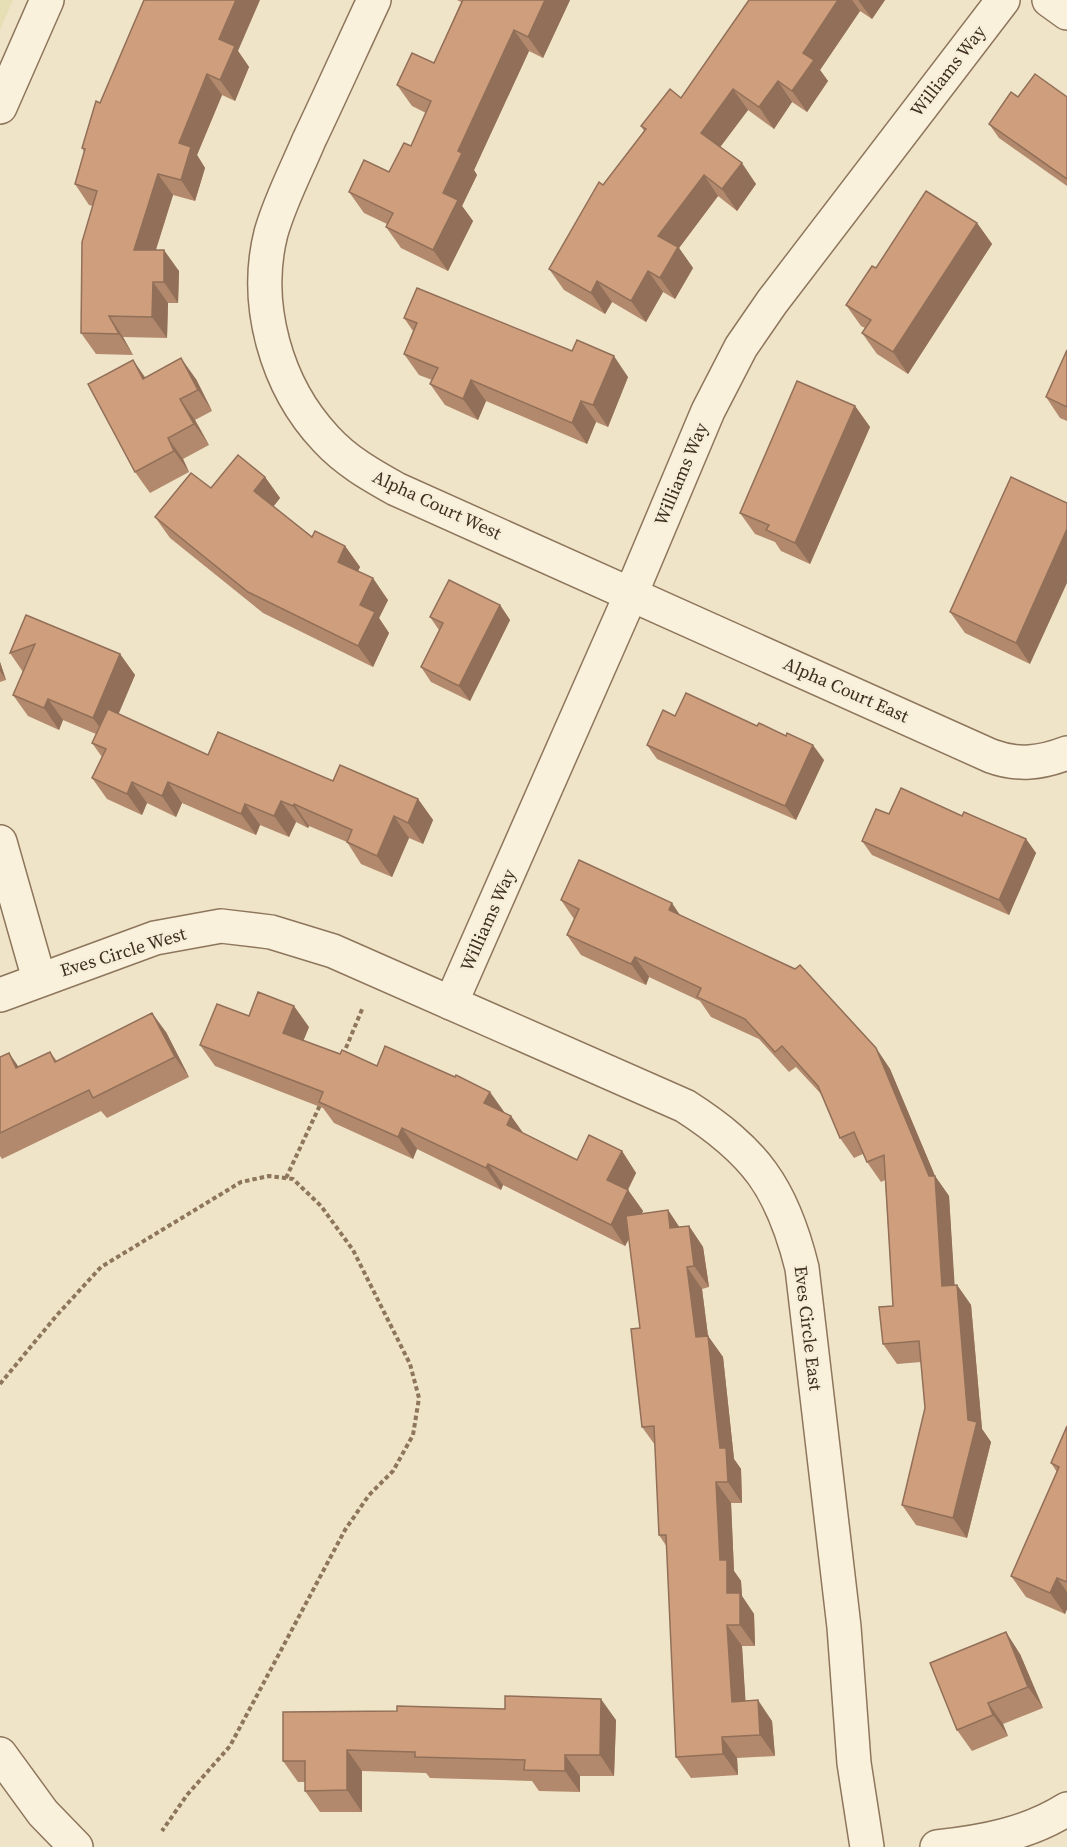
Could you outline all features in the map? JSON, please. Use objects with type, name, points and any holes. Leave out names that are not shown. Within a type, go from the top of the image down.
[{"type":"street","points":[[0,107],[47,0]]},
{"type":"street","name":"Alpha Court West","points":[[374,0],[284,196],[271,234],[265,274],[267,318],[280,365],[307,414],[326,439],[358,467],[396,489],[630,593]]},
{"type":"street","name":"Williams Way","points":[[451,1003],[708,411],[741,347],[772,302],[1003,0]]},
{"type":"street","points":[[1049,0],[1067,13]]},
{"type":"street","name":"Alpha Court East","points":[[630,593],[1001,760],[1021,763],[1046,762],[1067,753]]},
{"type":"street","points":[[0,842],[39,979]]},
{"type":"street","name":"Eves Circle West","points":[[0,994],[155,938],[221,926],[271,932],[300,939],[451,1003]]},
{"type":"street","name":"Eves Circle East","points":[[451,1003],[685,1106],[716,1126],[746,1152],[769,1181],[782,1204],[791,1226],[802,1268],[810,1319],[844,1627],[854,1763],[867,1847]]},
{"type":"street","points":[[0,1754],[43,1813],[76,1847]]},
{"type":"street","points":[[938,1847],[976,1843],[1017,1832],[1067,1809]]},
{"type":"path","points":[[340,1060],[363,1007]]},
{"type":"path","points":[[286,1178],[322,1101]]},
{"type":"path","points":[[0,1384],[57,1315],[101,1268],[241,1182],[269,1176],[293,1179],[321,1206],[353,1250],[410,1364],[419,1398],[413,1435],[393,1471],[369,1495],[339,1539],[230,1746],[208,1768],[162,1831]]},
{"type":"shaded area","points":[[0,0],[13,0],[0,30]]},
{"type":"building","points":[[144,0],[236,0],[219,39],[235,46],[220,80],[207,74],[179,143],[191,147],[181,180],[158,174],[134,250],[164,250],[164,282],[153,282],[152,317],[109,316],[119,334],[81,333],[82,242],[97,191],[75,184],[85,149],[82,148],[96,101],[100,103]]},
{"type":"building","points":[[463,0],[545,0],[528,37],[514,30],[458,151],[462,153],[443,193],[458,200],[433,250],[386,227],[393,213],[349,192],[364,160],[389,172],[404,143],[411,146],[431,101],[397,85],[412,53],[434,63]]},
{"type":"building","points":[[749,0],[838,0],[803,53],[814,60],[792,91],[778,81],[759,107],[733,89],[701,133],[742,163],[722,189],[704,175],[658,236],[678,247],[660,278],[648,271],[631,301],[597,281],[591,293],[549,269],[599,182],[603,185],[646,129],[641,126],[670,89],[681,98]]},
{"type":"building","points":[[1035,74],[1067,97],[1067,179],[989,124],[1011,92],[1018,97]]},
{"type":"building","points":[[926,191],[977,223],[893,352],[862,333],[871,320],[846,305],[872,266],[876,268]]},
{"type":"building","points":[[417,288],[572,351],[577,340],[614,356],[593,405],[581,401],[572,423],[471,380],[463,399],[430,384],[438,368],[404,354],[417,323],[404,318]]},
{"type":"building","points":[[1067,350],[1067,407],[1046,397]]},
{"type":"building","points":[[181,358],[198,390],[180,399],[194,424],[168,438],[174,451],[135,472],[88,384],[133,360],[143,379]]},
{"type":"building","points":[[797,381],[855,406],[795,543],[766,530],[769,525],[740,513]]},
{"type":"building","points":[[238,455],[265,477],[254,491],[312,537],[315,531],[345,546],[338,562],[373,578],[360,605],[375,612],[358,646],[248,592],[155,517],[191,473],[211,488]]},
{"type":"building","points":[[1011,477],[1067,503],[1067,529],[1016,643],[950,612]]},
{"type":"building","points":[[449,580],[500,605],[459,686],[421,667],[443,623],[430,617]]},
{"type":"building","points":[[26,615],[120,654],[93,718],[48,699],[44,708],[13,695],[35,644],[10,653]]},
{"type":"building","points":[[686,693],[757,726],[759,723],[786,736],[787,733],[813,745],[785,806],[647,745],[663,710],[675,716]]},
{"type":"building","points":[[108,709],[208,755],[218,732],[333,781],[340,765],[418,799],[408,823],[394,816],[377,856],[347,842],[352,830],[294,804],[293,806],[281,801],[274,816],[245,804],[241,814],[168,782],[162,796],[132,782],[127,794],[92,778],[106,749],[92,743]]},
{"type":"building","points":[[901,788],[962,816],[964,812],[1026,839],[999,900],[862,841],[876,809],[889,814]]},
{"type":"building","points":[[579,860],[672,903],[669,910],[795,969],[800,965],[876,1048],[929,1176],[935,1176],[942,1286],[957,1285],[968,1420],[977,1422],[953,1518],[902,1505],[925,1408],[919,1341],[883,1344],[879,1307],[893,1306],[884,1155],[867,1162],[854,1132],[840,1138],[818,1086],[782,1046],[775,1052],[745,1019],[697,997],[701,988],[635,957],[631,964],[567,935],[579,909],[561,900]]},
{"type":"building","points":[[258,992],[294,1006],[283,1033],[340,1054],[342,1050],[377,1066],[385,1046],[455,1077],[456,1075],[490,1092],[484,1103],[511,1116],[507,1125],[577,1160],[589,1135],[622,1151],[607,1180],[628,1190],[611,1225],[488,1164],[486,1168],[402,1128],[398,1137],[319,1102],[323,1092],[200,1045],[217,1004],[249,1016]]},
{"type":"building","points":[[152,1013],[175,1057],[93,1098],[89,1090],[0,1133],[0,1057],[9,1053],[16,1068],[50,1052],[55,1062]]},
{"type":"building","points":[[668,1210],[670,1228],[689,1226],[694,1266],[687,1267],[696,1337],[708,1336],[720,1448],[726,1448],[728,1482],[716,1482],[720,1560],[727,1560],[727,1593],[740,1593],[740,1625],[727,1625],[732,1702],[758,1700],[760,1735],[722,1737],[723,1754],[676,1757],[666,1535],[659,1535],[654,1426],[642,1427],[631,1329],[640,1328],[626,1216]]},
{"type":"building","points":[[1067,1426],[1067,1582],[1057,1578],[1050,1593],[1011,1576],[1059,1467],[1051,1463]]},
{"type":"building","points":[[1006,1632],[1028,1687],[988,1703],[993,1715],[957,1730],[930,1663]]},
{"type":"building","points":[[505,1696],[601,1699],[600,1755],[565,1755],[565,1771],[524,1770],[525,1760],[415,1757],[415,1752],[347,1750],[347,1790],[305,1791],[305,1761],[283,1761],[283,1712],[397,1711],[397,1706],[505,1709]]}]
